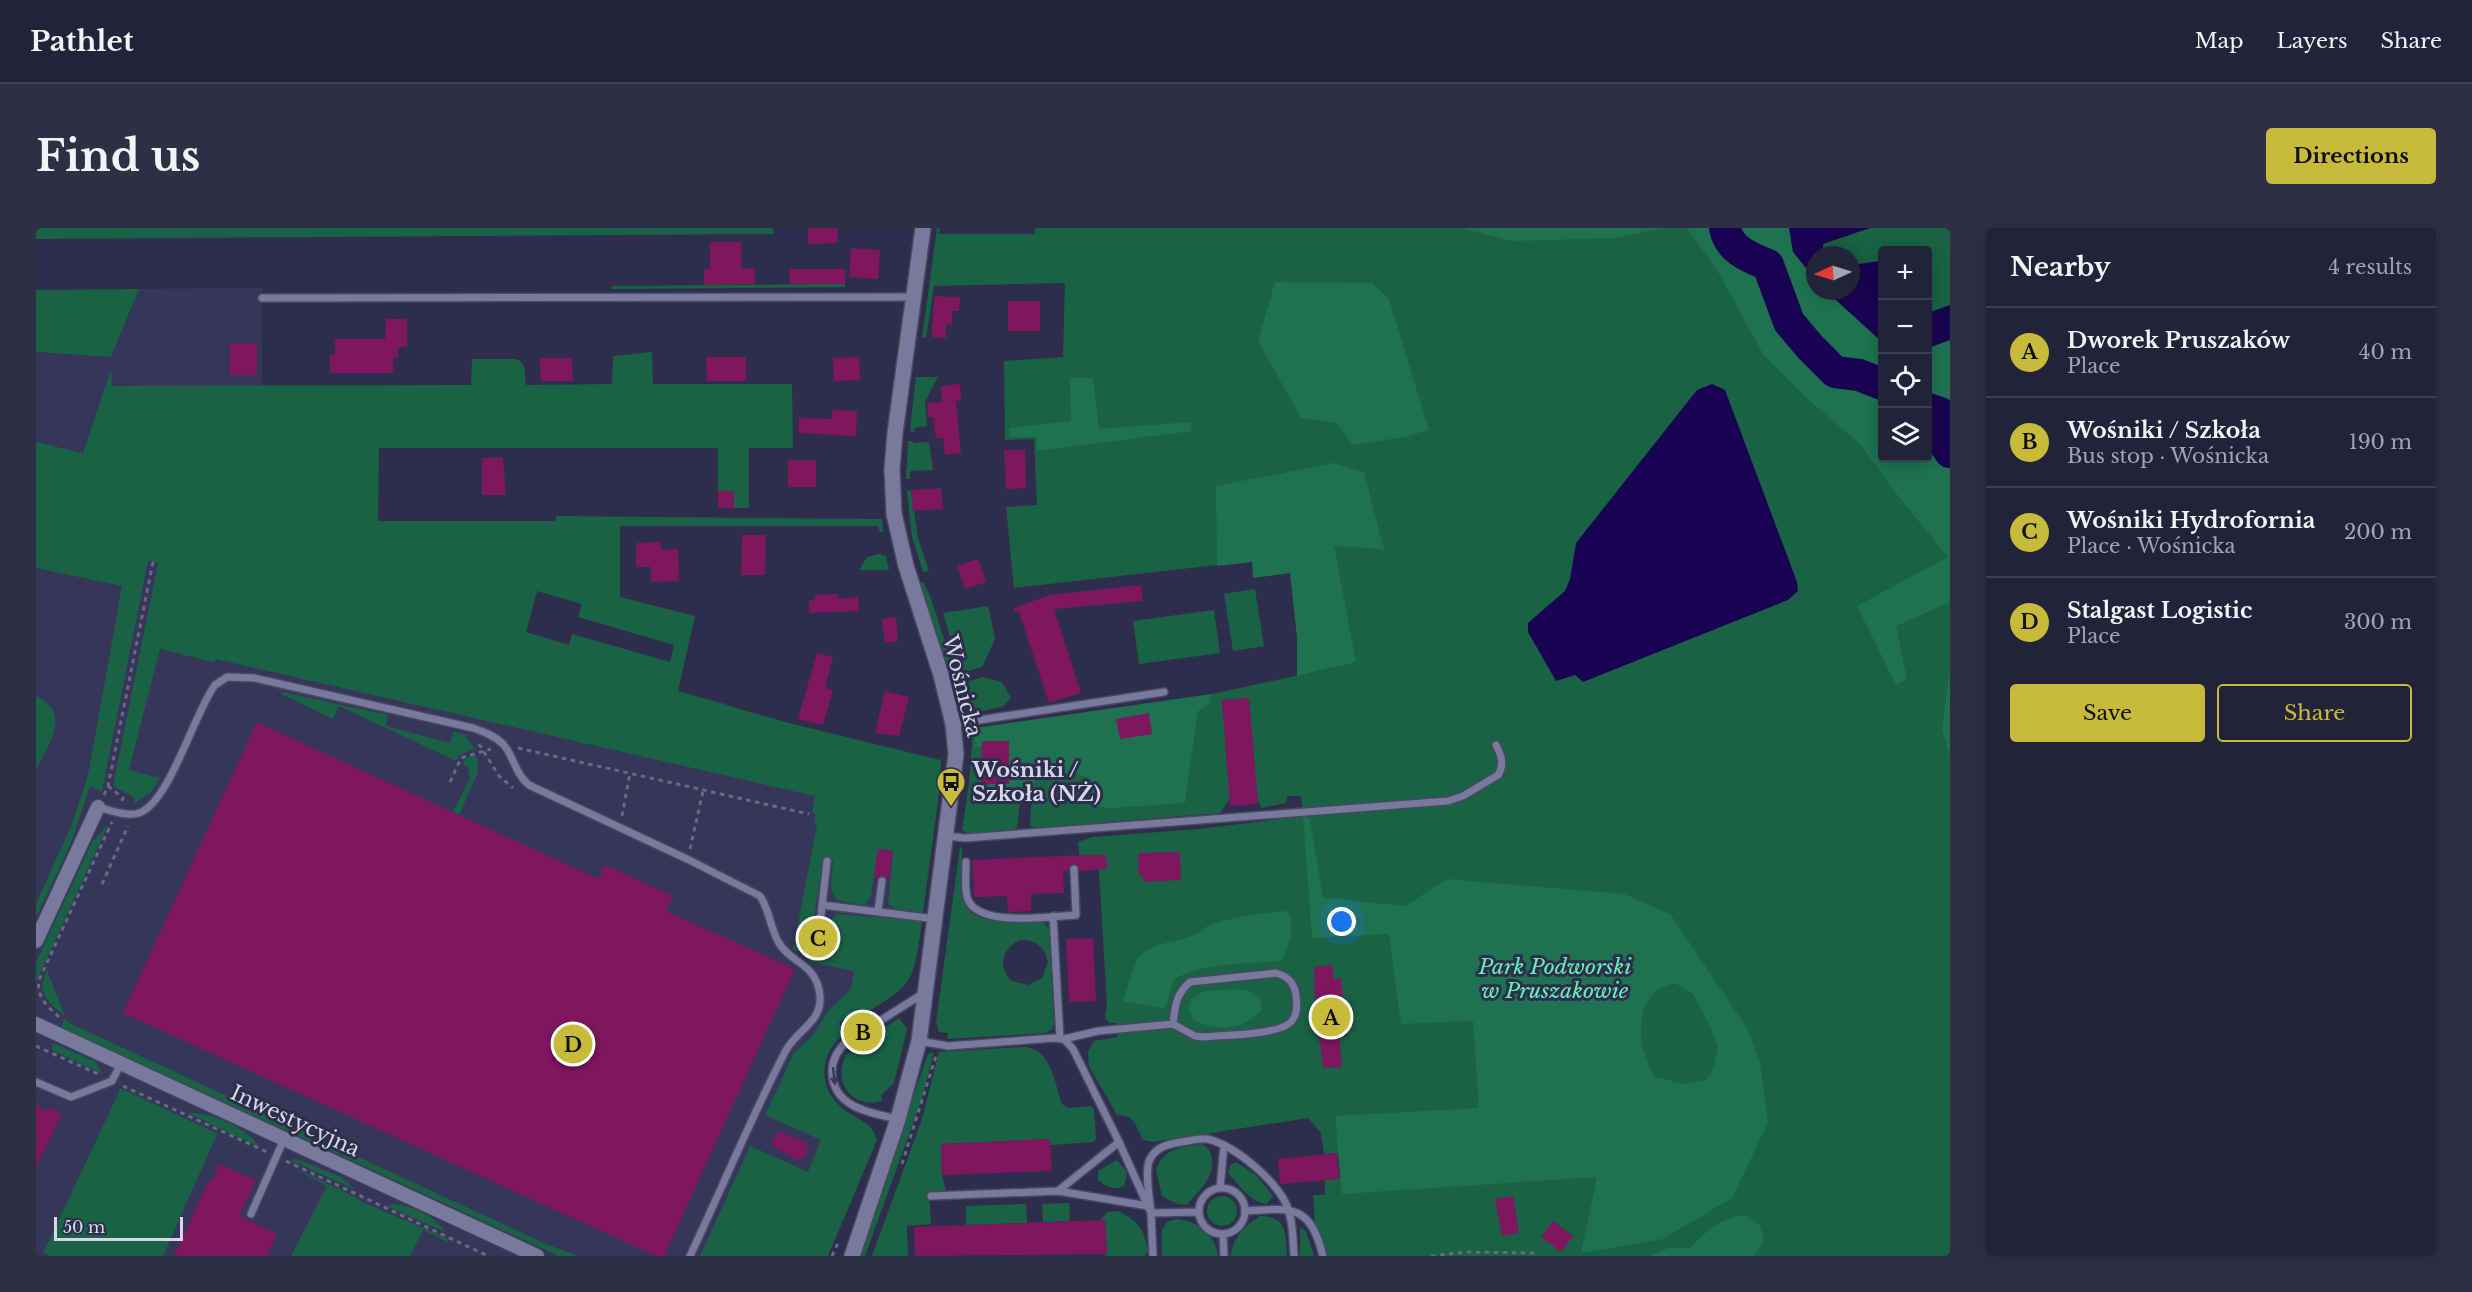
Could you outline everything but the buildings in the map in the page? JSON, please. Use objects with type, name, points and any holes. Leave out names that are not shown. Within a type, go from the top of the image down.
[{"type":"street","name":"Wośnicka","points":[[852,1256],[898,1119],[919,1041],[956,754],[953,724],[941,675],[898,539],[894,514],[892,469],[895,433],[922,228]]},
{"type":"street","points":[[36,941],[98,807]]},
{"type":"street","name":"Inwestycyjna","points":[[36,1024],[534,1255]]},
{"type":"street","name":"Wośnicka","points":[[842,1256],[874,1187]]},
{"type":"lane","points":[[262,298],[913,297]]},
{"type":"lane","points":[[98,807],[133,814],[148,808],[157,798],[212,689],[227,677],[240,676],[267,680],[473,728],[505,746],[517,771],[529,785],[760,896],[767,906],[780,945],[810,971],[819,988],[819,1008],[814,1020],[786,1049],[690,1256]]},
{"type":"lane","points":[[953,724],[1164,692]]},
{"type":"lane","points":[[947,836],[965,838],[1448,801],[1463,796],[1498,775],[1502,763],[1496,745]]},
{"type":"lane","points":[[820,924],[827,861]]},
{"type":"lane","points":[[966,862],[967,898],[973,906],[985,914],[1009,919],[1076,915],[1074,869]]},
{"type":"lane","points":[[878,911],[882,881]]},
{"type":"lane","points":[[822,905],[936,919]]},
{"type":"lane","points":[[1053,916],[1062,1039],[1073,1049],[1150,1210]]},
{"type":"lane","points":[[919,1041],[948,1046],[1062,1039],[1098,1031],[1173,1024],[1196,1036],[1204,1037],[1279,1029],[1290,1023],[1296,1013],[1294,986],[1287,977],[1276,973],[1191,982],[1182,989],[1176,1000],[1173,1024]]},
{"type":"lane","points":[[898,1119],[864,1111],[851,1106],[841,1098],[832,1075],[833,1062],[838,1050],[845,1043],[926,992]]},
{"type":"lane","points":[[36,1082],[71,1097],[112,1081],[121,1063]]},
{"type":"lane","points":[[251,1214],[284,1138]]},
{"type":"lane","points":[[1153,1256],[1148,1166],[1154,1152],[1166,1145],[1206,1139],[1224,1145],[1246,1159],[1270,1183],[1287,1208],[1292,1227],[1294,1256]]},
{"type":"lane","points":[[1058,1191],[1119,1142]]},
{"type":"lane","points":[[1220,1188],[1224,1145]]},
{"type":"lane","points":[[1220,1188],[1234,1191],[1240,1196],[1245,1211],[1240,1226],[1234,1231],[1222,1234],[1212,1232],[1206,1227],[1199,1212],[1203,1197],[1220,1188]]},
{"type":"lane","points":[[932,1196],[1058,1191],[1150,1210],[1199,1212]]},
{"type":"lane","points":[[1245,1211],[1287,1208],[1296,1210],[1308,1220],[1319,1240],[1323,1256]]},
{"type":"lane","points":[[1222,1234],[1224,1256]]},
{"type":"path","points":[[52,1032],[60,1017],[44,1002],[38,986],[39,980],[123,798],[108,786],[153,562]]},
{"type":"path","points":[[450,782],[461,758],[505,746],[809,814]]},
{"type":"path","points":[[618,827],[630,773]]},
{"type":"path","points":[[687,859],[703,790]]},
{"type":"path","points":[[102,884],[133,814]]},
{"type":"path","points":[[898,1173],[930,1081],[939,1045]]},
{"type":"path","points":[[36,1046],[488,1256]]},
{"type":"path","points":[[1431,1256],[1467,1252],[1537,1253]]},
{"type":"shaded area","points":[[1789,228],[1870,228],[1823,244],[1823,246],[1806,246],[1806,268],[1793,252]]},
{"type":"shaded area","points":[[1878,261],[1878,338],[1836,300],[1860,300],[1860,264]]},
{"type":"shaded area","points":[[262,288],[262,386],[111,386],[111,371],[83,453],[36,442],[36,352],[111,357],[139,289]]},
{"type":"shaded area","points":[[1950,305],[1950,340],[1932,347],[1932,312]]},
{"type":"shaded area","points":[[1712,384],[1725,390],[1797,582],[1798,591],[1788,600],[1583,682],[1575,675],[1556,681],[1528,632],[1528,623],[1565,591],[1570,579],[1576,543],[1697,390]]},
{"type":"shaded area","points":[[127,554],[728,704],[756,731],[931,833],[910,973],[820,1033],[805,1111],[867,1133],[822,1256],[36,1256],[36,568],[121,585]]},
{"type":"green space","points":[[36,228],[773,228],[773,234],[36,239]]},
{"type":"green space","points":[[937,228],[940,228],[939,234],[1035,234],[1035,228],[1950,228],[1950,1256],[1317,1256],[1313,1195],[1325,1195],[1325,1180],[1340,1178],[1338,1153],[1324,1154],[1321,1133],[1308,1118],[1153,1142],[1143,1140],[1131,1119],[1117,1115],[1089,1066],[1088,1052],[1094,1041],[1117,1037],[1116,1023],[1110,1023],[1105,1019],[1107,1004],[1098,855],[1085,855],[1081,868],[1078,842],[1092,837],[1199,829],[1303,816],[1301,796],[1287,796],[1286,803],[1261,808],[1257,798],[1249,698],[1222,700],[1230,799],[1220,813],[1033,828],[1030,825],[1032,795],[1021,794],[1017,827],[1013,830],[968,834],[962,830],[969,784],[973,729],[1212,694],[1332,668],[1306,555],[1014,588],[1006,507],[1037,505],[1034,439],[1005,440],[1004,361],[1063,357],[1065,283],[934,286],[926,338],[922,337]]},
{"type":"green space","points":[[1461,228],[1664,228],[1615,238],[1512,241]]},
{"type":"green space","points":[[1687,228],[1789,228],[1793,252],[1806,268],[1806,300],[1836,300],[1878,338],[1878,462],[1932,462],[1932,347],[1950,340],[1950,602],[1896,626],[1907,679],[1896,685],[1857,606],[1948,557],[1898,496],[1860,444],[1811,402],[1763,354],[1717,270]]},
{"type":"green space","points":[[1275,282],[1372,283],[1389,299],[1429,430],[1404,437],[1353,445],[1337,423],[1301,418],[1258,341]]},
{"type":"green space","points":[[845,284],[845,287],[612,289],[612,286]]},
{"type":"green space","points":[[139,289],[111,357],[36,352],[36,290]]},
{"type":"green space","points":[[652,352],[653,384],[792,384],[793,448],[749,448],[749,508],[734,508],[734,491],[718,491],[718,448],[379,448],[378,521],[555,521],[556,516],[882,519],[883,532],[880,532],[878,526],[620,526],[620,597],[695,616],[678,691],[785,722],[940,760],[941,755],[940,786],[923,912],[896,909],[888,904],[893,851],[878,849],[871,896],[865,905],[836,900],[831,889],[833,860],[823,859],[810,945],[824,946],[827,924],[837,914],[922,921],[916,960],[907,982],[889,998],[856,1019],[853,1014],[839,1022],[846,1033],[837,1040],[827,1058],[825,1079],[833,1098],[845,1111],[871,1128],[877,1140],[828,1256],[700,1256],[750,1146],[808,1172],[821,1140],[765,1115],[794,1053],[813,1035],[828,1011],[851,989],[854,971],[810,962],[811,953],[793,950],[817,825],[814,822],[816,814],[812,813],[815,796],[216,659],[213,662],[160,649],[129,770],[160,778],[151,792],[134,804],[135,798],[113,786],[158,563],[148,561],[102,791],[90,786],[71,843],[36,918],[36,904],[72,824],[88,775],[122,586],[36,568],[36,442],[83,453],[111,369],[112,386],[471,385],[472,359],[515,359],[524,366],[526,385],[612,384],[613,356]],"holes":[[[537,591],[582,604],[578,617],[674,645],[670,662],[572,634],[569,645],[526,632]]]},
{"type":"green space","points":[[916,377],[938,377],[925,402],[927,426],[914,428],[914,432],[910,431]]},
{"type":"green space","points":[[1070,378],[1093,378],[1099,429],[1190,422],[1192,431],[1043,450],[1037,450],[1037,437],[1009,437],[1009,428],[1071,421]]},
{"type":"green space","points":[[908,441],[929,442],[933,470],[910,471],[910,479],[906,479]]},
{"type":"green space","points":[[1333,463],[1364,472],[1384,549],[1334,546],[1356,662],[1297,676],[1297,637],[1290,573],[1253,578],[1252,562],[1217,566],[1216,486]]},
{"type":"green space","points":[[911,490],[918,538],[929,571],[923,572],[912,537],[907,491]]},
{"type":"green space","points":[[879,554],[886,556],[889,570],[859,570],[867,557]]},
{"type":"green space","points":[[923,582],[930,596],[956,675],[949,674],[920,583]]},
{"type":"green space","points":[[1255,589],[1264,646],[1233,651],[1224,594]]},
{"type":"green space","points":[[988,606],[995,639],[982,667],[961,673],[943,613]]},
{"type":"green space","points":[[1214,610],[1220,653],[1139,664],[1133,621]]},
{"type":"green space","points":[[1950,675],[1950,756],[1942,730]]},
{"type":"green space","points":[[983,677],[1002,682],[1011,698],[1002,707],[971,713],[963,683]]},
{"type":"green space","points":[[282,692],[388,715],[386,726],[450,743],[454,731],[465,735],[475,749],[459,755],[456,761],[339,706],[333,719],[281,694]]},
{"type":"green space","points":[[1212,694],[1210,703],[1198,711],[1185,803],[1111,808],[1093,806],[1091,779],[1076,773],[1036,773],[1032,795],[991,794],[989,784],[1009,784],[1009,741],[983,741],[982,747],[975,747],[975,728]]},
{"type":"green space","points":[[36,696],[47,703],[53,711],[55,720],[51,740],[36,770]]},
{"type":"green space","points":[[477,755],[478,772],[459,815],[453,812],[470,778],[468,767],[462,763],[466,758]]},
{"type":"green space","name":"Park Podworski w Pruszakowie","points":[[1303,816],[1310,819],[1323,898],[1405,906],[1447,879],[1624,894],[1670,914],[1747,1028],[1760,1062],[1768,1123],[1732,1198],[1663,1239],[1581,1253],[1597,1177],[1342,1194],[1335,1116],[1479,1108],[1473,1021],[1401,1024],[1389,934],[1312,938]],"holes":[[[1675,983],[1693,994],[1718,1047],[1710,1076],[1705,1080],[1683,1084],[1655,1077],[1642,1044],[1641,1020],[1644,1009],[1657,990]]]},
{"type":"green space","points":[[108,825],[36,984],[36,962],[92,842]]},
{"type":"green space","points":[[960,847],[962,849],[963,899],[971,911],[989,920],[1000,922],[1043,921],[1049,929],[1054,1024],[1052,1029],[1045,1033],[947,1039],[948,1033],[939,1032],[936,1023]],"holes":[[[1020,940],[1031,941],[1039,945],[1045,952],[1048,962],[1042,978],[1028,985],[1012,981],[1004,970],[1006,953],[1014,943]]]},
{"type":"green space","points":[[1288,911],[1292,931],[1281,961],[1226,965],[1186,973],[1174,979],[1165,1009],[1123,1001],[1136,963],[1148,950],[1160,944],[1188,938],[1208,926],[1229,919]]},
{"type":"green space","points":[[47,970],[65,1016],[48,1001],[43,991]]},
{"type":"green space","points":[[1233,989],[1250,991],[1261,999],[1262,1009],[1247,1022],[1231,1027],[1213,1026],[1194,1021],[1188,1009],[1191,999],[1202,992]]},
{"type":"green space","points":[[65,1018],[67,1022],[546,1244],[578,1256],[559,1256],[61,1027]]},
{"type":"green space","points":[[899,1018],[907,1029],[894,1083],[881,1095],[882,1101],[871,1103],[854,1097],[843,1083],[842,1065],[846,1055]]},
{"type":"green space","points":[[53,1043],[96,1062],[102,1074],[52,1050]]},
{"type":"green space","points":[[1024,1047],[1033,1049],[1046,1059],[1054,1076],[1062,1104],[1068,1108],[1091,1106],[1094,1110],[1096,1139],[1093,1142],[1050,1145],[1050,1139],[941,1144],[942,1175],[946,1191],[929,1191],[931,1224],[907,1226],[908,1256],[872,1256],[922,1119],[939,1052]]},
{"type":"green space","points":[[934,1052],[922,1099],[865,1256],[858,1256],[928,1054]]},
{"type":"green space","points":[[118,1087],[261,1154],[217,1134],[163,1256],[50,1256],[43,1253],[120,1090]]},
{"type":"green space","points":[[188,1113],[207,1115],[228,1122],[247,1134],[259,1147]]},
{"type":"green space","points":[[1202,1144],[1209,1150],[1212,1159],[1211,1172],[1205,1184],[1187,1205],[1177,1204],[1162,1196],[1156,1170],[1163,1157],[1174,1150]]},
{"type":"green space","points":[[297,1159],[341,1177],[356,1190],[290,1160]]},
{"type":"green space","points":[[1117,1160],[1127,1172],[1124,1186],[1114,1188],[1098,1180],[1098,1171]]},
{"type":"green space","points":[[1236,1162],[1256,1175],[1273,1196],[1267,1204],[1256,1201],[1228,1173],[1230,1165]]},
{"type":"green space","points":[[284,1163],[358,1200],[448,1239],[448,1242],[423,1230],[410,1256],[291,1256],[327,1186]]},
{"type":"green space","points":[[1222,1196],[1233,1200],[1237,1211],[1233,1222],[1222,1226],[1211,1222],[1207,1211],[1211,1200]]},
{"type":"green space","points":[[1069,1203],[1070,1221],[1043,1222],[1042,1204]]},
{"type":"green space","points":[[394,1204],[423,1213],[436,1221],[445,1232],[387,1206]]},
{"type":"green space","points":[[1026,1204],[1027,1223],[966,1225],[966,1206]]},
{"type":"green space","points":[[1118,1211],[1131,1218],[1142,1231],[1148,1251],[1145,1256],[1102,1256],[1107,1254],[1105,1220],[1101,1220],[1107,1212]]},
{"type":"green space","points":[[1747,1215],[1760,1226],[1764,1241],[1754,1256],[1650,1256],[1668,1248],[1690,1248],[1715,1226],[1737,1216]]},
{"type":"green space","points":[[1260,1216],[1275,1219],[1280,1223],[1285,1234],[1287,1256],[1231,1256],[1240,1233]]},
{"type":"green space","points":[[1176,1219],[1184,1220],[1204,1230],[1213,1241],[1218,1256],[1162,1256],[1162,1230],[1167,1222]]},
{"type":"green space","points":[[1300,1227],[1306,1231],[1314,1256],[1300,1256]]},
{"type":"waterway","points":[[1725,228],[1727,236],[1735,247],[1747,256],[1768,265],[1789,322],[1810,347],[1835,372],[1859,375],[1878,382]]},
{"type":"waterway","points":[[1932,410],[1940,413],[1949,433],[1946,446],[1950,452]]},
{"type":"place","name":"Wośniki / Szkoła (NŻ)","points":[[951,808]]},
{"type":"place","name":"Wośniki Hydrofornia","points":[[818,938]]},
{"type":"place","name":"Dworek Pruszaków","points":[[1331,1017]]},
{"type":"place","name":"Wośniki / Szkoła","points":[[863,1032]]},
{"type":"place","name":"Stalgast Logistic","points":[[573,1044]]}]
